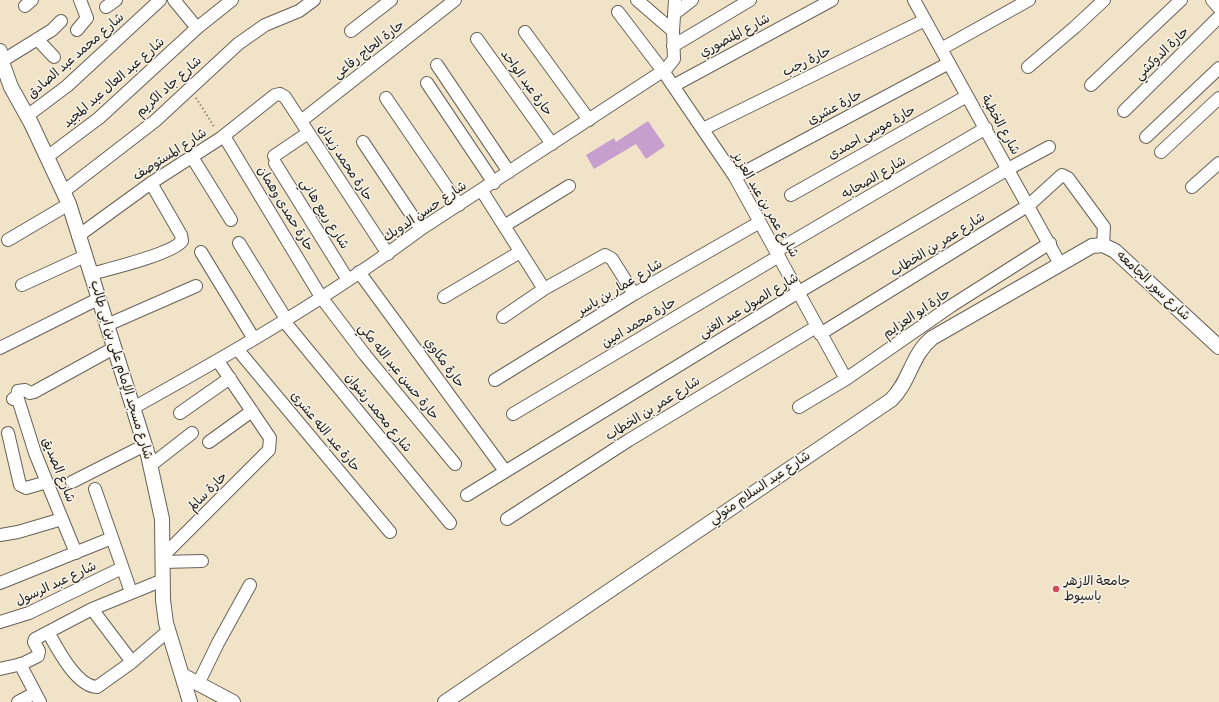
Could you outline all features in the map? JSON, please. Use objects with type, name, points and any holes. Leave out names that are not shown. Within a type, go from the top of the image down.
[{"type":"street","points":[[77,30],[87,19],[80,0]]},
{"type":"street","name":"شارع محمد عبد الصادق","points":[[27,116],[67,86],[160,0]]},
{"type":"street","points":[[174,0],[197,28]]},
{"type":"street","name":"شارع عبد العال عبد المجيد","points":[[47,157],[99,118],[197,28],[232,0]]},
{"type":"street","name":"شارع جاد الكريم","points":[[8,240],[66,198],[155,121],[228,53],[265,25],[299,11],[314,0]]},
{"type":"street","points":[[351,31],[391,0]]},
{"type":"street","name":"حارة الحاج رفاعى","points":[[300,121],[455,0]]},
{"type":"street","points":[[637,0],[673,31]]},
{"type":"street","name":"شارع حسن الدويك","points":[[133,408],[238,350],[388,254],[421,229],[494,183],[663,71],[673,62],[675,0]]},
{"type":"street","points":[[674,14],[692,0]]},
{"type":"street","points":[[674,46],[750,0]]},
{"type":"street","name":"شارع المنصوري","points":[[673,86],[832,0]]},
{"type":"street","name":"شارع الخطبة","points":[[914,0],[1029,205],[1060,264]]},
{"type":"street","points":[[941,49],[1029,0]]},
{"type":"street","points":[[1028,67],[1075,28],[1104,0]]},
{"type":"street","points":[[1091,85],[1181,0]]},
{"type":"street","name":"حارة الدوكشي","points":[[1124,110],[1217,7]]},
{"type":"street","name":"شارع عمر بن عبد العزيز","points":[[618,12],[663,71],[735,177],[846,379]]},
{"type":"street","name":"حارة رجب","points":[[703,129],[925,20]]},
{"type":"street","points":[[1,56],[37,39],[55,28],[61,21]]},
{"type":"street","points":[[525,32],[589,120]]},
{"type":"street","points":[[37,39],[54,57]]},
{"type":"street","name":"حارة عبد الواحد","points":[[477,39],[552,144]]},
{"type":"street","name":"شارع مسجد الإمام على بن ابى طالب","points":[[1,56],[11,86],[66,198],[145,445],[162,519],[164,612],[168,631],[190,702]]},
{"type":"street","name":"حارة عشرى","points":[[735,177],[949,63]]},
{"type":"street","points":[[437,65],[509,172]]},
{"type":"street","points":[[1146,138],[1219,68]]},
{"type":"street","points":[[427,83],[494,183]]},
{"type":"street","name":"حارة محمد زيدان","points":[[275,96],[280,94],[285,97],[388,254]]},
{"type":"street","name":"شارع المستوصف","points":[[78,236],[151,183],[222,137],[275,96]]},
{"type":"street","name":"حارة موسى احمدى","points":[[791,195],[967,96]]},
{"type":"street","points":[[386,98],[460,205]]},
{"type":"street","points":[[1161,152],[1219,98]]},
{"type":"street","name":"شارع الصحابه","points":[[777,254],[986,128]]},
{"type":"street","name":"شارع ربيع هاني","points":[[308,133],[274,160],[348,280]]},
{"type":"street","name":"حارة حمدى وهمان","points":[[222,137],[321,297]]},
{"type":"street","points":[[363,142],[421,229]]},
{"type":"street","name":"شارع الصول عبد الغنى","points":[[467,495],[797,292],[1008,169],[1049,147]]},
{"type":"street","points":[[192,157],[231,220]]},
{"type":"street","points":[[1192,187],[1219,163]]},
{"type":"street","name":"شارع عمر بن الخطاب","points":[[506,519],[629,440],[1029,205],[1060,176],[1065,176],[1104,227],[1103,245]]},
{"type":"street","points":[[90,274],[165,252],[179,246],[182,242],[181,235],[151,183]]},
{"type":"street","points":[[504,226],[569,186]]},
{"type":"street","points":[[482,190],[544,289]]},
{"type":"street","name":"شارع عمار بن ياسر","points":[[496,380],[634,294],[760,222]]},
{"type":"street","name":"شارع محمد رشوان","points":[[239,243],[285,320],[450,524]]},
{"type":"street","name":"حارة ابو العزايم","points":[[799,406],[846,379],[951,306],[1050,243]]},
{"type":"street","name":"شارع سور الجامعه","points":[[1060,264],[1092,246],[1103,245],[1116,251],[1219,347]]},
{"type":"street","points":[[201,252],[254,339]]},
{"type":"street","points":[[444,297],[520,252]]},
{"type":"street","name":"حارة محمد امين","points":[[513,414],[777,254]]},
{"type":"street","points":[[503,317],[544,289],[605,255],[612,259],[634,294]]},
{"type":"street","points":[[22,285],[85,256]]},
{"type":"street","name":"شارع عبد السلام متولي","points":[[445,702],[891,400],[906,382],[917,353],[932,338],[1060,264]]},
{"type":"street","name":"حارة مكاوي","points":[[360,272],[505,471]]},
{"type":"street","points":[[107,325],[196,286]]},
{"type":"street","name":"حارة حسن عبد الله مكي","points":[[321,297],[365,356],[455,464]]},
{"type":"street","points":[[0,348],[98,299]]},
{"type":"street","name":"شارع الصديق","points":[[76,553],[14,398],[18,391],[22,390],[34,392],[114,348]]},
{"type":"street","name":"حارة عبد الله عشرى","points":[[238,350],[390,532]]},
{"type":"street","points":[[209,442],[252,411],[218,361]]},
{"type":"street","points":[[180,413],[230,378]]},
{"type":"street","name":"حارة سالم","points":[[162,559],[269,450],[270,438],[252,411]]},
{"type":"street","points":[[8,433],[20,485],[26,488],[47,482]]},
{"type":"street","points":[[150,465],[192,433]]},
{"type":"street","points":[[72,482],[145,445]]},
{"type":"street","points":[[95,489],[131,592]]},
{"type":"street","points":[[0,535],[18,532],[62,519]]},
{"type":"street","points":[[0,583],[112,538]]},
{"type":"street","points":[[162,559],[202,561]]},
{"type":"street","name":"شارع عبد الرسول","points":[[0,622],[29,613],[122,568]]},
{"type":"street","points":[[0,669],[20,664],[38,656],[39,651],[34,640],[48,632],[92,609],[163,580]]},
{"type":"street","points":[[198,684],[218,643],[250,585]]},
{"type":"street","points":[[92,609],[132,662]]},
{"type":"street","points":[[48,632],[73,670],[90,685],[100,686],[132,662],[168,631]]},
{"type":"street","points":[[18,702],[37,698],[20,664]]},
{"type":"street","points":[[182,675],[233,702]]},
{"type":"path","points":[[190,89],[222,137]]},
{"type":"building","points":[[648,121],[665,146],[646,159],[636,144],[594,169],[586,155],[614,138],[616,142]]},
{"type":"place","name":"جامعة الازهر باسيوط","points":[[1056,589]]}]
